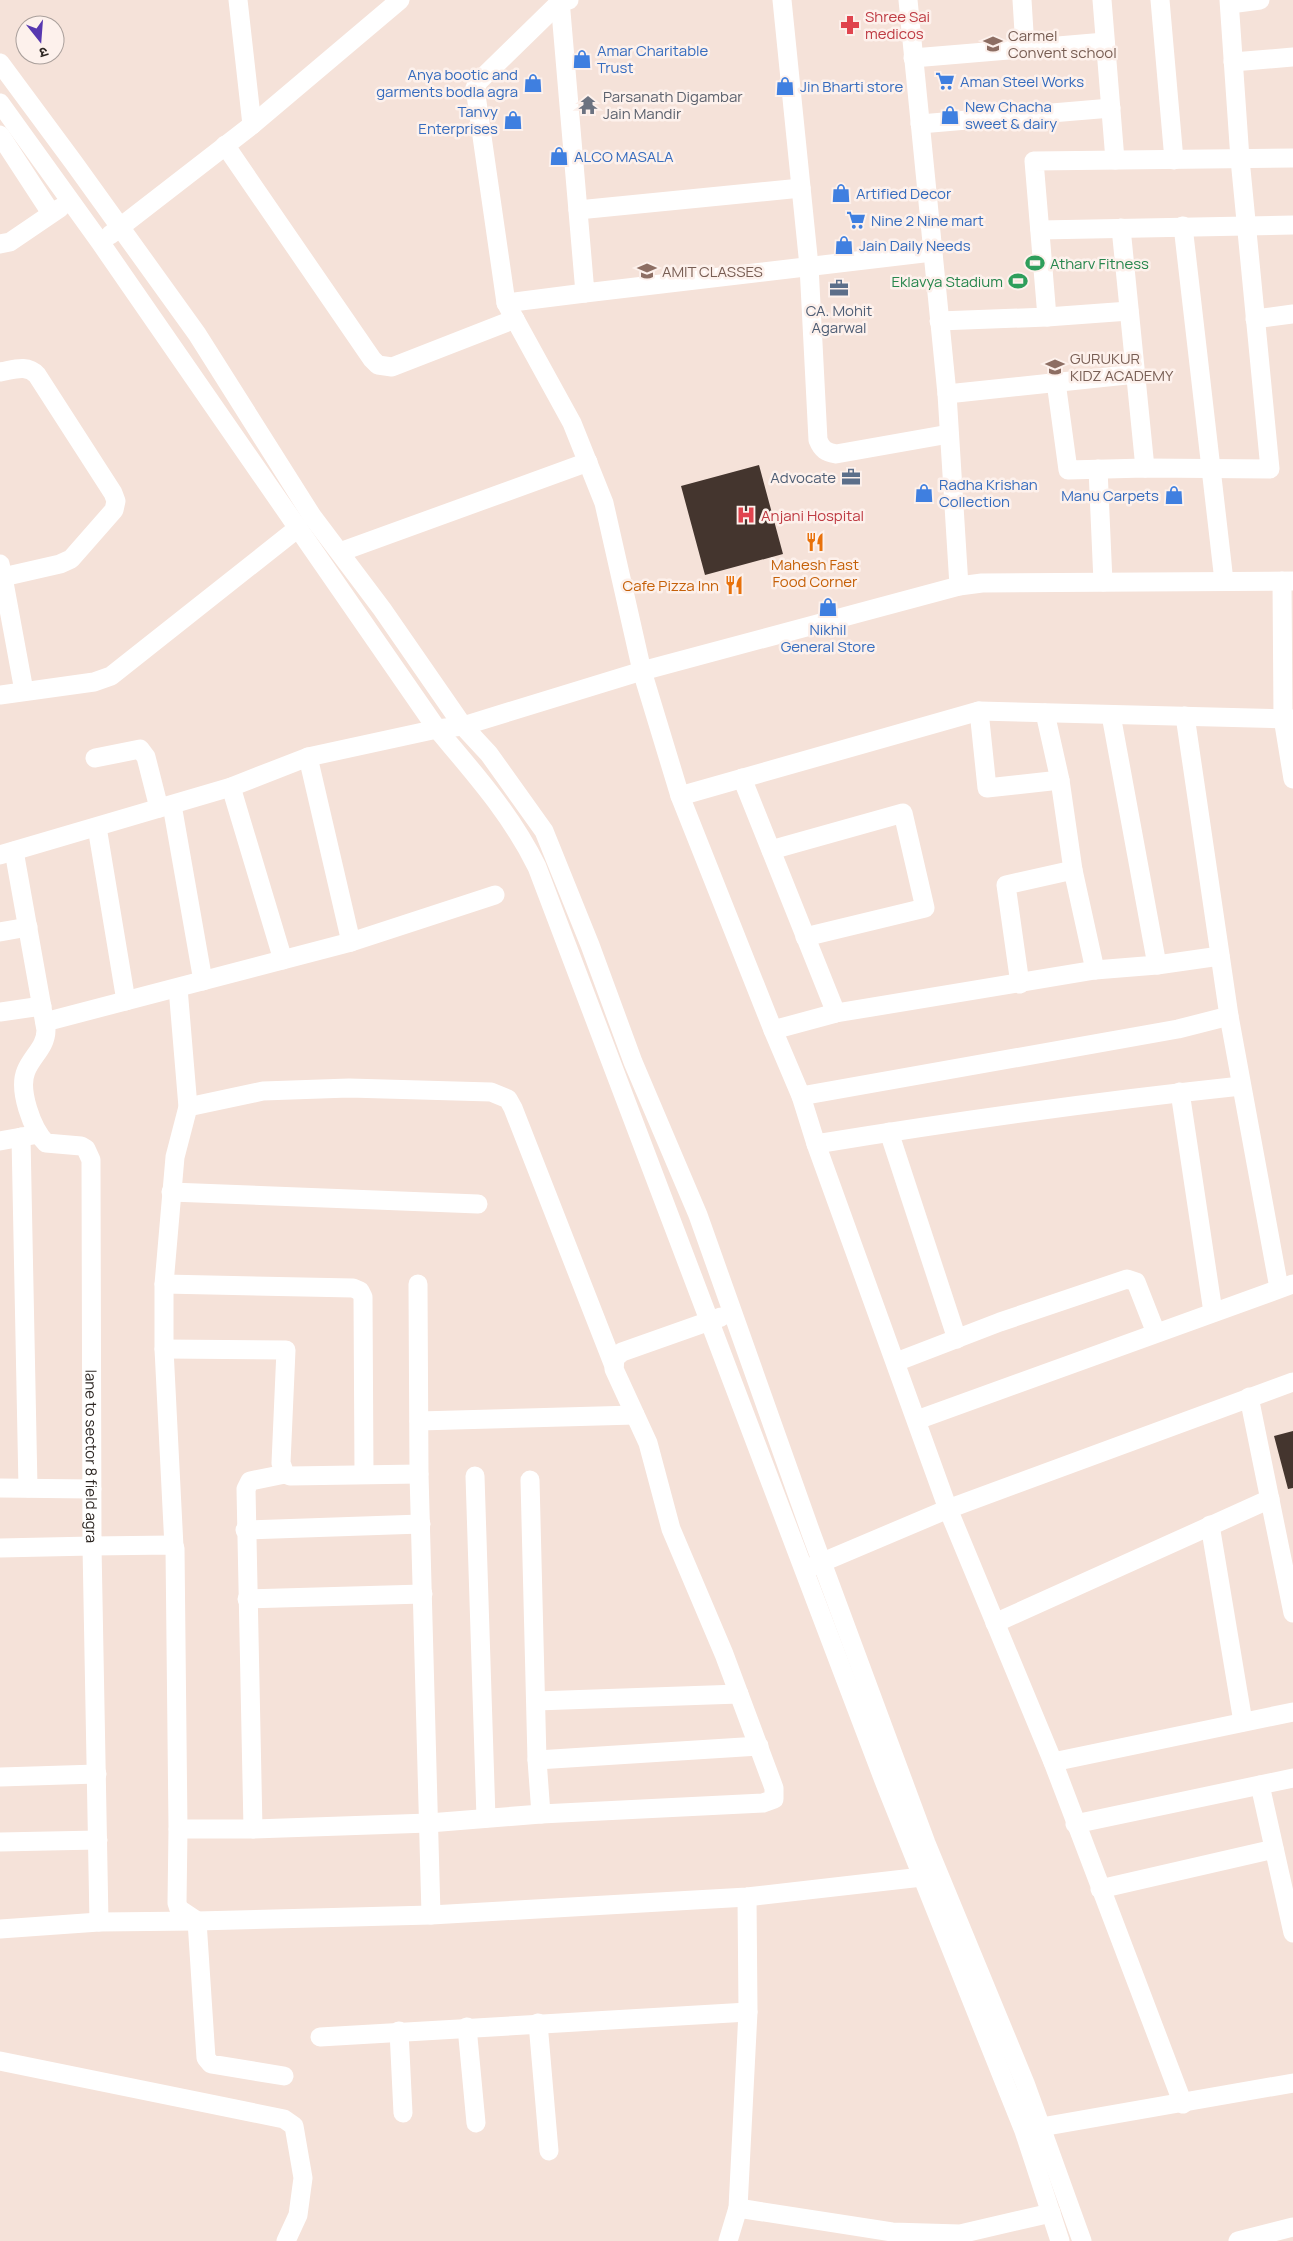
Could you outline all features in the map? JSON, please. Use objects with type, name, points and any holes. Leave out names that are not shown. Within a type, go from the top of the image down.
[{"type":"street","points":[[238,0],[252,125]]},
{"type":"street","points":[[100,242],[252,125],[400,0]]},
{"type":"street","points":[[782,0],[809,266],[818,440],[821,448],[836,454],[949,434]]},
{"type":"street","points":[[908,0],[947,394],[959,586]]},
{"type":"street","points":[[1022,0],[1025,48]]},
{"type":"street","points":[[1102,0],[1116,160]]},
{"type":"street","points":[[1160,0],[1174,160]]},
{"type":"street","points":[[1056,382],[1068,470],[1145,468],[1270,469],[1240,159],[1230,2],[1260,0]]},
{"type":"street","points":[[563,1],[585,292]]},
{"type":"street","points":[[563,1],[479,81],[475,88],[511,311],[572,423],[604,503],[642,671],[680,796],[801,1096],[816,1144],[948,1509],[1053,1762],[1183,2104]]},
{"type":"street","points":[[913,58],[1106,42]]},
{"type":"street","points":[[1234,62],[1293,57]]},
{"type":"street","points":[[0,63],[197,334],[312,516],[382,609],[463,726],[489,754],[544,831],[633,1062],[698,1215],[733,1312],[814,1566],[922,1877],[1082,2241]]},
{"type":"street","points":[[0,103],[100,242],[437,729],[500,804],[527,847],[537,867],[710,1320],[814,1566],[926,1843],[1033,2129],[1050,2213],[1060,2241]]},
{"type":"street","points":[[920,124],[1111,108]]},
{"type":"street","points":[[0,135],[51,212]]},
{"type":"street","points":[[225,145],[378,366],[392,367],[511,311],[585,292],[932,252]]},
{"type":"street","points":[[1047,317],[1034,161],[1293,158]]},
{"type":"street","points":[[578,210],[801,188]]},
{"type":"street","points":[[0,244],[10,242],[51,212],[70,202]]},
{"type":"street","points":[[1040,230],[1293,225]]},
{"type":"street","points":[[1183,226],[1224,581]]},
{"type":"street","points":[[1121,228],[1145,468]]},
{"type":"street","points":[[939,321],[1047,317],[1129,311]]},
{"type":"street","points":[[1255,319],[1293,314]]},
{"type":"street","points":[[0,372],[25,368],[32,370],[38,375],[113,493],[116,501],[114,510],[71,560],[60,564],[1,573],[24,691]]},
{"type":"street","points":[[947,394],[1136,374]]},
{"type":"street","points":[[340,552],[588,462]]},
{"type":"street","points":[[1098,469],[1103,582]]},
{"type":"street","points":[[0,695],[94,682],[111,676],[298,528]]},
{"type":"street","points":[[28,1488],[30,1135],[33,1125],[23,1080],[30,1062],[45,1042],[44,1014],[28,927],[7,853],[231,788],[308,757],[437,729],[463,726],[642,671],[959,586],[982,583],[1288,581],[1288,718],[1293,779]]},
{"type":"street","points":[[680,796],[979,711],[1288,718]]},
{"type":"street","points":[[979,711],[987,788],[1060,780]]},
{"type":"street","points":[[1045,713],[1060,780],[1073,870],[1095,970]]},
{"type":"street","points":[[1111,714],[1157,965]]},
{"type":"street","points":[[917,1420],[1286,1286],[1241,1086],[1185,716]]},
{"type":"street","points":[[95,758],[140,749],[146,757],[165,807],[203,981]]},
{"type":"street","points":[[308,757],[351,942]]},
{"type":"street","points":[[742,778],[836,1013]]},
{"type":"street","points":[[231,788],[283,960]]},
{"type":"street","points":[[770,850],[902,813],[925,908],[805,937]]},
{"type":"street","points":[[97,827],[126,1001]]},
{"type":"street","points":[[1020,984],[1006,885],[1073,870]]},
{"type":"street","points":[[0,1012],[44,1014],[126,1001],[351,942],[496,895]]},
{"type":"street","points":[[0,932],[28,927]]},
{"type":"street","points":[[773,1030],[836,1013],[1020,984],[1095,970],[1157,965],[1220,956]]},
{"type":"street","points":[[178,988],[188,1107],[176,1157],[171,1192],[164,1284],[164,1349],[174,1547],[178,1829],[177,1905],[197,1922],[207,2061],[211,2064],[284,2076]]},
{"type":"street","points":[[801,1096],[1178,1029],[1229,1016]]},
{"type":"street","points":[[816,1144],[889,1132],[1180,1092],[1241,1086]]},
{"type":"street","points":[[178,1829],[253,1829],[429,1823],[541,1814],[769,1802],[774,1799],[774,1788],[724,1654],[671,1528],[648,1443],[614,1366],[557,1225],[518,1118],[508,1099],[500,1094],[491,1092],[349,1088],[264,1091],[188,1107]]},
{"type":"street","points":[[1180,1092],[1213,1312]]},
{"type":"street","points":[[889,1132],[957,1339]]},
{"type":"street","points":[[0,1141],[30,1135]]},
{"type":"street","name":"lane to sector 8 field agra","points":[[30,1135],[52,1145],[81,1146],[86,1149],[91,1160],[92,1546],[174,1547]]},
{"type":"street","points":[[171,1192],[478,1204]]},
{"type":"street","points":[[896,1362],[1127,1279],[1136,1282],[1156,1333]]},
{"type":"street","points":[[164,1284],[353,1288],[360,1290],[363,1297],[364,1474]]},
{"type":"street","points":[[418,1284],[421,1524],[432,1915]]},
{"type":"street","points":[[614,1366],[615,1358],[622,1352],[733,1312]]},
{"type":"street","points":[[164,1349],[286,1350],[281,1463],[286,1474]]},
{"type":"street","points":[[814,1566],[948,1509],[1293,1382]]},
{"type":"street","points":[[1250,1398],[1293,1612]]},
{"type":"street","points":[[419,1421],[635,1415]]},
{"type":"street","points":[[253,1829],[247,1599],[247,1484],[250,1481],[286,1474],[295,1477],[420,1474]]},
{"type":"street","points":[[475,1476],[486,1818]]},
{"type":"street","points":[[530,1480],[537,1760],[541,1814]]},
{"type":"street","points":[[0,1488],[92,1489]]},
{"type":"street","points":[[996,1623],[1270,1499]]},
{"type":"street","points":[[246,1530],[421,1524]]},
{"type":"street","points":[[1210,1525],[1243,1722]]},
{"type":"street","points":[[0,1548],[92,1546],[99,1922]]},
{"type":"street","points":[[247,1599],[423,1594]]},
{"type":"street","points":[[536,1701],[739,1694]]},
{"type":"street","points":[[1053,1762],[1293,1712]]},
{"type":"street","points":[[537,1760],[758,1746]]},
{"type":"street","points":[[0,1778],[97,1774]]},
{"type":"street","points":[[1075,1824],[1293,1778]]},
{"type":"street","points":[[1260,1785],[1293,1933]]},
{"type":"street","points":[[0,1842],[98,1840]]},
{"type":"street","points":[[1100,1889],[1274,1849]]},
{"type":"street","points":[[0,1929],[99,1922],[197,1922],[432,1915],[747,1897],[922,1877]]},
{"type":"street","points":[[728,2241],[738,2208],[748,2012],[747,1897]]},
{"type":"street","points":[[320,2037],[748,2012]]},
{"type":"street","points":[[538,2023],[549,2151]]},
{"type":"street","points":[[467,2027],[476,2123]]},
{"type":"street","points":[[399,2031],[403,2113]]},
{"type":"street","points":[[0,2061],[284,2119],[289,2122],[295,2131],[304,2178],[298,2215],[286,2241]]},
{"type":"street","points":[[1033,2129],[1183,2104],[1293,2083]]},
{"type":"street","points":[[738,2208],[892,2232],[966,2237],[1050,2213]]},
{"type":"street","points":[[1238,2241],[1293,2227]]},
{"type":"building","points":[[759,465],[783,554],[705,575],[681,486]]},
{"type":"building","points":[[1293,1431],[1293,1488],[1288,1489],[1274,1436]]},
{"type":"place","name":"Shree Sai medicos","points":[[850,25]]},
{"type":"place","name":"Carmel Convent school","points":[[993,44]]},
{"type":"place","name":"Amar Charitable Trust","points":[[582,59]]},
{"type":"place","name":"Aman Steel Works","points":[[945,81]]},
{"type":"place","name":"Anya bootic and garments bodla agra","points":[[533,83]]},
{"type":"place","name":"Jin Bharti store","points":[[785,86]]},
{"type":"place","name":"Parsanath Digambar Jain Mandir","points":[[588,105]]},
{"type":"place","name":"New Chacha sweet & dairy","points":[[950,115]]},
{"type":"place","name":"Tanvy Enterprises","points":[[513,120]]},
{"type":"place","name":"ALCO MASALA","points":[[559,156]]},
{"type":"place","name":"Artified Decor","points":[[841,193]]},
{"type":"place","name":"Nine 2 Nine mart","points":[[856,220]]},
{"type":"place","name":"Jain Daily Needs","points":[[844,245]]},
{"type":"place","name":"Atharv Fitness","points":[[1035,263]]},
{"type":"place","name":"AMIT CLASSES","points":[[647,271]]},
{"type":"place","name":"Eklavya Stadium","points":[[1018,281]]},
{"type":"place","name":"CA. Mohit Agarwal","points":[[839,288]]},
{"type":"place","name":"GURUKUR KIDZ ACADEMY","points":[[1055,367]]},
{"type":"place","name":"Advocate","points":[[851,477]]},
{"type":"place","name":"Radha Krishan Collection","points":[[924,493]]},
{"type":"place","name":"Manu Carpets","points":[[1174,495]]},
{"type":"place","name":"Anjani Hospital","points":[[746,515]]},
{"type":"place","name":"Mahesh Fast Food Corner","points":[[815,542]]},
{"type":"place","name":"Cafe Pizza Inn","points":[[734,585]]},
{"type":"place","name":"Nikhil General Store","points":[[828,607]]}]
